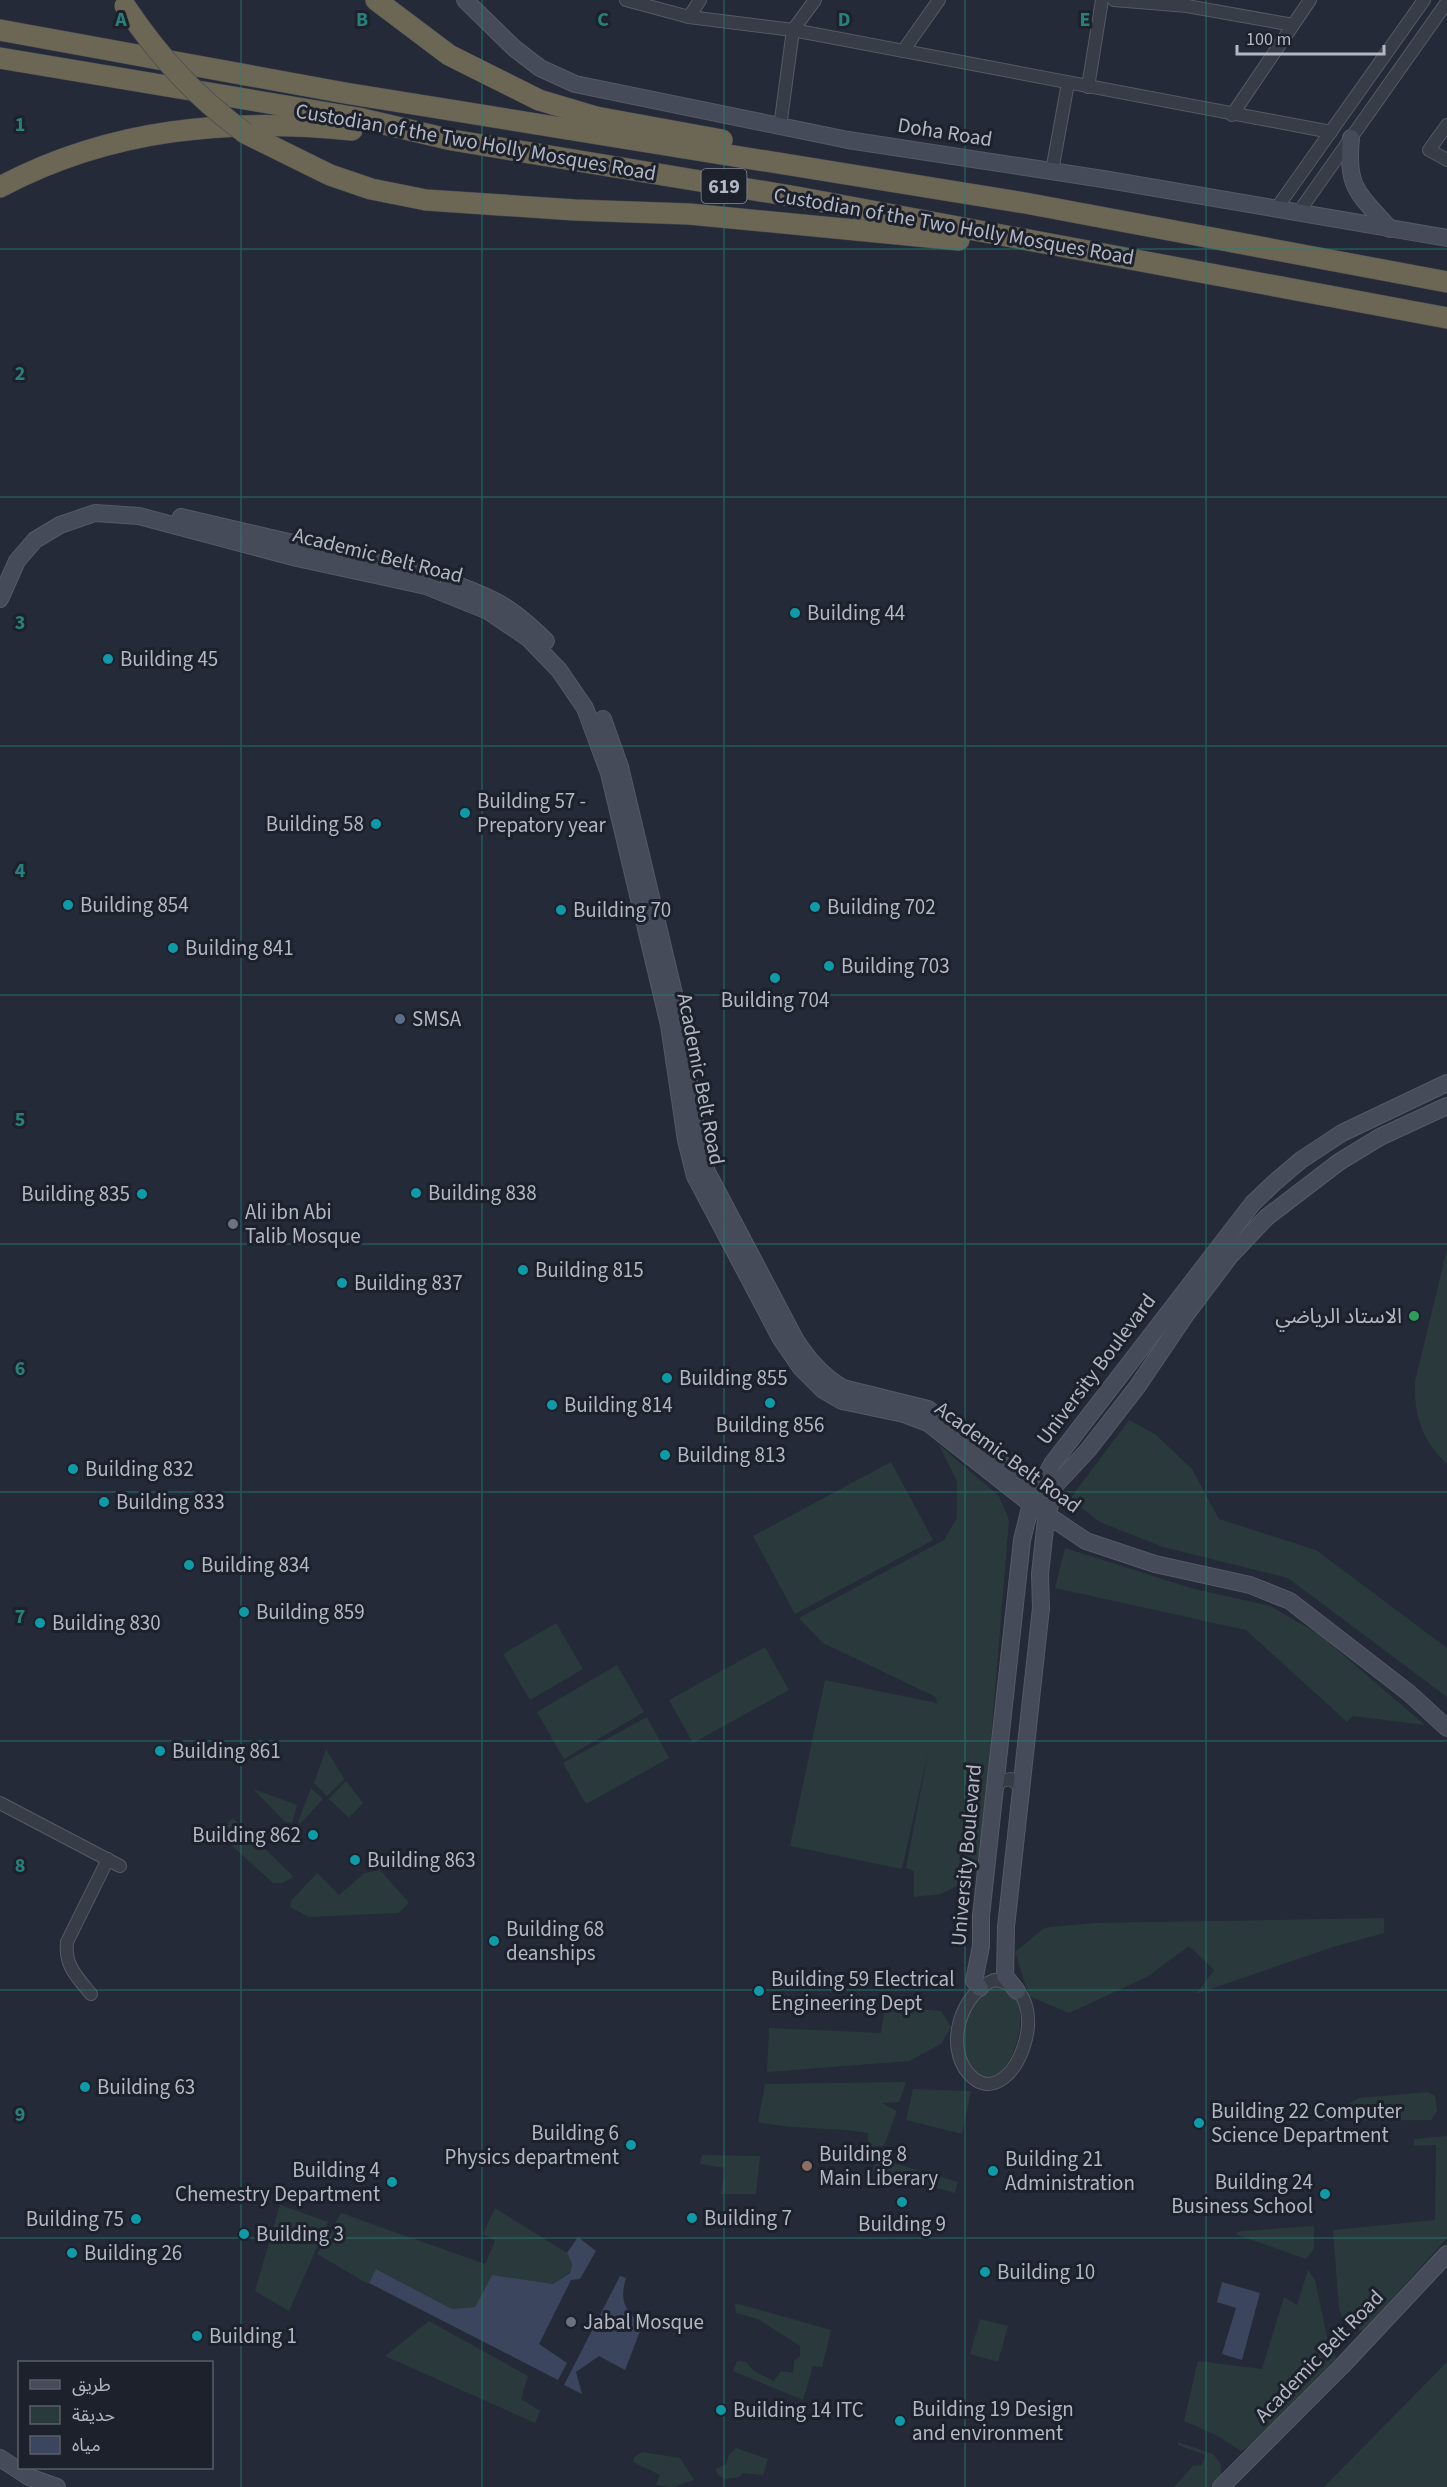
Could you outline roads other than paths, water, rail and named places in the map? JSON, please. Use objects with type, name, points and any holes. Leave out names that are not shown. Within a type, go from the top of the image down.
[{"type":"highway","points":[[376,0],[449,55],[539,100],[596,117],[847,163],[1025,203]]},
{"type":"highway","points":[[123,3],[152,47],[215,111],[245,133],[330,175],[371,189],[426,200],[700,215],[985,242],[1141,260]]},
{"type":"highway","name":"Custodian of the Two Holly Mosques Road","points":[[0,30],[345,93],[1025,203],[1447,282]]},
{"type":"highway","name":"Custodian of the Two Holly Mosques Road","points":[[0,58],[358,118],[452,141],[797,197],[1447,318]]},
{"type":"highway","points":[[0,187],[61,159],[122,140],[172,130],[252,125],[311,126],[452,141]]},
{"type":"street","name":"Doha Road","points":[[465,0],[514,48],[540,68],[575,84],[848,140],[1052,171],[1447,238]]},
{"type":"street","points":[[626,0],[688,17],[794,30],[1331,132]]},
{"type":"street","points":[[688,17],[699,0]]},
{"type":"street","points":[[780,127],[794,30],[815,0]]},
{"type":"street","points":[[903,51],[939,0]]},
{"type":"street","points":[[1088,87],[1102,0]]},
{"type":"street","points":[[1114,0],[1189,3],[1293,25]]},
{"type":"street","points":[[1232,115],[1310,0]]},
{"type":"street","points":[[1276,209],[1424,0]]},
{"type":"street","points":[[1298,213],[1447,3]]},
{"type":"street","points":[[1052,171],[1068,83]]},
{"type":"street","points":[[1447,124],[1429,150],[1447,160]]},
{"type":"street","points":[[1351,138],[1348,165],[1351,181],[1360,195],[1390,229]]},
{"type":"street","name":"Academic Belt Road","points":[[0,574],[22,539],[52,517],[75,508],[114,505],[216,524],[435,577],[489,595],[511,608],[565,660],[578,676],[602,718],[612,742],[677,1006],[698,1140],[707,1172],[795,1339],[812,1364],[843,1388],[928,1409],[1010,1470],[1039,1504],[1120,1546],[1196,1567],[1247,1576],[1284,1590],[1340,1629],[1447,1714]]},
{"type":"street","name":"Academic Belt Road","points":[[0,599],[17,561],[35,540],[60,525],[95,513],[139,516],[297,558],[426,585],[479,606],[528,638],[574,690],[600,742],[669,1025],[695,1176],[786,1347],[801,1368],[823,1390],[842,1401],[904,1414],[928,1423],[1086,1541],[1155,1564],[1250,1585],[1290,1601],[1409,1693],[1447,1728]]},
{"type":"street","name":"University Boulevard","points":[[980,1988],[974,1981],[981,1946],[981,1916],[1022,1540],[1039,1504],[1052,1464],[1253,1203],[1301,1160],[1342,1133],[1447,1083]]},
{"type":"street","name":"University Boulevard","points":[[1017,1991],[1005,1976],[1005,1947],[1041,1608],[1039,1504],[1088,1450],[1137,1387],[1208,1284],[1267,1216],[1331,1168],[1380,1137],[1447,1106]]},
{"type":"street","points":[[1253,1203],[1267,1216]]},
{"type":"street","points":[[994,1791],[1001,1781],[1011,1779],[1018,1785],[1020,1793]]},
{"type":"street","points":[[0,1803],[120,1866]]},
{"type":"street","points":[[91,1994],[69,1966],[66,1953],[67,1942],[108,1859]]},
{"type":"street","points":[[994,1980],[1005,1982],[1017,1991],[1027,2012],[1024,2049],[1017,2066],[1007,2076],[993,2083],[977,2081],[964,2066],[957,2037],[967,2005],[980,1988],[994,1980]]},
{"type":"street","name":"Academic Belt Road","points":[[1221,2487],[1342,2366],[1447,2254]]},
{"type":"street","name":"Academic Belt Road","points":[[1232,2487],[1447,2269]]},
{"type":"street","points":[[0,2458],[29,2477],[57,2487]]},
{"type":"street","points":[[0,2467],[37,2487]]},
{"type":"water","points":[[578,2237],[596,2251],[580,2279],[571,2280],[539,2344],[567,2363],[558,2380],[369,2283],[376,2269],[452,2309],[475,2307],[492,2275],[553,2284],[570,2273],[572,2264],[567,2253]]},
{"type":"water","points":[[620,2276],[626,2278],[623,2293],[625,2305],[642,2326],[625,2370],[599,2356],[576,2372],[582,2394],[564,2385]]},
{"type":"water","points":[[1222,2282],[1260,2293],[1242,2360],[1222,2354],[1236,2308],[1217,2302]]},
{"type":"place","name":"Building 44","points":[[795,613]]},
{"type":"place","name":"Building 45","points":[[108,659]]},
{"type":"place","name":"Building 57 - Prepatory year","points":[[465,813]]},
{"type":"place","name":"Building 58","points":[[376,824]]},
{"type":"place","name":"Building 854","points":[[68,905]]},
{"type":"place","name":"Building 702","points":[[815,907]]},
{"type":"place","name":"Building 70","points":[[561,910]]},
{"type":"place","name":"Building 841","points":[[173,948]]},
{"type":"place","name":"Building 703","points":[[829,966]]},
{"type":"place","name":"Building 704","points":[[775,978]]},
{"type":"place","name":"SMSA","points":[[400,1019]]},
{"type":"place","name":"Building 838","points":[[416,1193]]},
{"type":"place","name":"Building 835","points":[[142,1194]]},
{"type":"place","name":"Ali ibn Abi Talib Mosque","points":[[233,1224]]},
{"type":"place","name":"Building 815","points":[[523,1270]]},
{"type":"place","name":"Building 837","points":[[342,1283]]},
{"type":"place","name":"الاستاد الرياضي","points":[[1414,1316]]},
{"type":"place","name":"Building 855","points":[[667,1378]]},
{"type":"place","name":"Building 856","points":[[770,1403]]},
{"type":"place","name":"Building 814","points":[[552,1405]]},
{"type":"place","name":"Building 813","points":[[665,1455]]},
{"type":"place","name":"Building 832","points":[[73,1469]]},
{"type":"place","name":"Building 833","points":[[104,1502]]},
{"type":"place","name":"Building 834","points":[[189,1565]]},
{"type":"place","name":"Building 859","points":[[244,1612]]},
{"type":"place","name":"Building 830","points":[[40,1623]]},
{"type":"place","name":"Building 861","points":[[160,1751]]},
{"type":"place","name":"Building 862","points":[[313,1835]]},
{"type":"place","name":"Building 863","points":[[355,1860]]},
{"type":"place","name":"Building 68 deanships","points":[[494,1941]]},
{"type":"place","name":"Building 59 Electrical Engineering Dept","points":[[759,1991]]},
{"type":"place","name":"Building 63","points":[[85,2087]]},
{"type":"place","name":"Building 22 Computer Science Department","points":[[1199,2123]]},
{"type":"place","name":"Building 6 Physics department","points":[[631,2145]]},
{"type":"place","name":"Building 8 Main Liberary","points":[[807,2166]]},
{"type":"place","name":"Building 21 Administration","points":[[993,2171]]},
{"type":"place","name":"Building 4 Chemestry Department","points":[[392,2182]]},
{"type":"place","name":"Building 24 Business School","points":[[1325,2194]]},
{"type":"place","name":"Building 9","points":[[902,2202]]},
{"type":"place","name":"Building 7","points":[[692,2218]]},
{"type":"place","name":"Building 75","points":[[136,2219]]},
{"type":"place","name":"Building 3","points":[[244,2234]]},
{"type":"place","name":"Building 26","points":[[72,2253]]},
{"type":"place","name":"Building 10","points":[[985,2272]]},
{"type":"place","name":"Jabal Mosque","points":[[571,2322]]},
{"type":"place","name":"Building 1","points":[[197,2336]]},
{"type":"place","name":"Building 14 ITC","points":[[721,2410]]},
{"type":"place","name":"Building 19 Design and environment","points":[[900,2421]]}]
